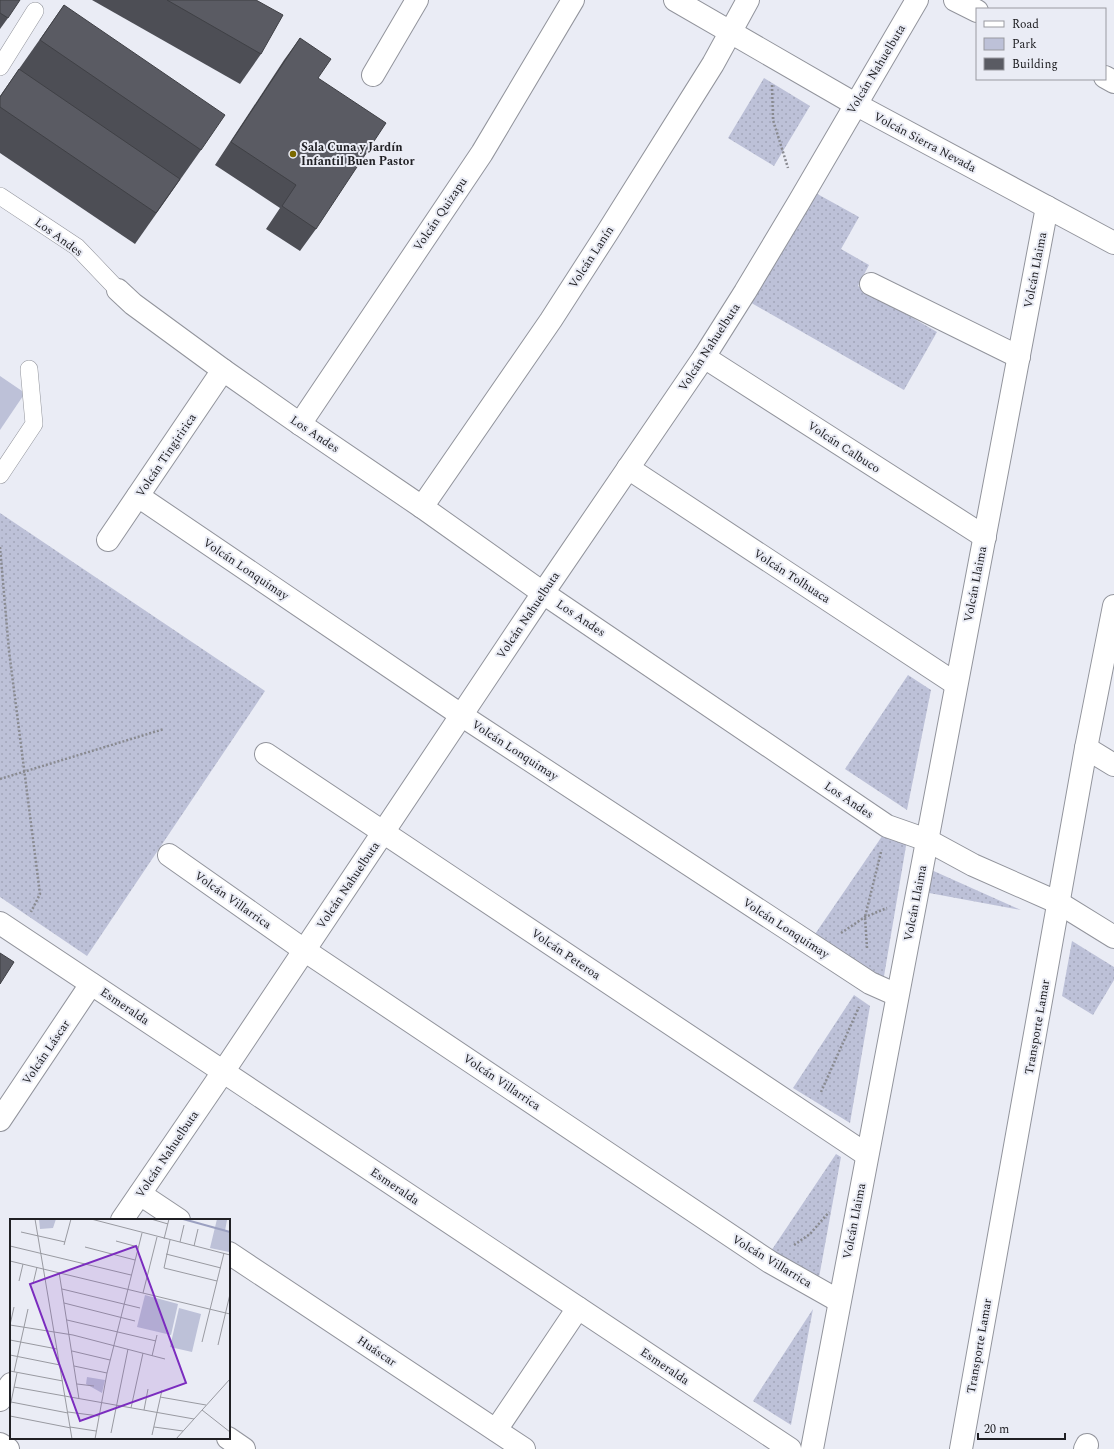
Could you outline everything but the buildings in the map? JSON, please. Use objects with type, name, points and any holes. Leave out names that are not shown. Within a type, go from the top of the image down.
[{"type":"street","points":[[373,74],[417,0]]},
{"type":"street","name":"Volcán Quizapu","points":[[300,424],[482,153],[573,0]]},
{"type":"street","name":"Volcán Sierra Nevada","points":[[675,0],[855,104],[1114,243]]},
{"type":"street","name":"Volcán Lanín","points":[[422,507],[560,306],[607,233],[704,77],[748,0]]},
{"type":"street","name":"Volcán Nahuelbuta","points":[[123,1219],[223,1072],[543,592],[704,357],[799,202],[916,0]]},
{"type":"street","points":[[955,0],[976,10]]},
{"type":"street","name":"Volcán Llaima","points":[[812,1449],[1047,207]]},
{"type":"street","points":[[871,284],[1019,357]]},
{"type":"street","name":"Los Andes","points":[[118,290],[133,304],[300,424],[543,592],[887,826],[927,840],[973,865],[1059,903],[1114,938]]},
{"type":"street","name":"Volcán Calbuco","points":[[704,357],[985,537]]},
{"type":"street","name":"Volcán Tingiririca","points":[[108,540],[223,370]]},
{"type":"street","name":"Volcán Tolhuaca","points":[[628,468],[956,684]]},
{"type":"street","name":"Volcán Lonquimay","points":[[138,496],[462,715],[870,983],[897,995]]},
{"type":"street","name":"Transporte Lamar","points":[[961,1449],[1086,748],[1114,606]]},
{"type":"street","points":[[1086,748],[1114,765]]},
{"type":"street","name":"Volcán Peteroa","points":[[266,754],[867,1155]]},
{"type":"street","name":"Volcán Villarrica","points":[[169,856],[304,950],[770,1262],[839,1301]]},
{"type":"street","name":"Esmeralda","points":[[0,923],[790,1449]]},
{"type":"street","name":"Volcán Láscar","points":[[0,1120],[91,984]]},
{"type":"street","points":[[140,1194],[178,1219]]},
{"type":"street","name":"Huáscar","points":[[230,1254],[524,1449]]},
{"type":"street","points":[[496,1430],[578,1308]]},
{"type":"street","points":[[0,1400],[10,1385]]},
{"type":"street","points":[[229,1439],[244,1449]]},
{"type":"street","points":[[0,1444],[8,1449]]},
{"type":"lane","points":[[0,67],[34,11]]},
{"type":"lane","name":"Los Andes","points":[[0,196],[77,247],[118,290]]},
{"type":"lane","points":[[0,475],[34,424],[29,370]]},
{"type":"path","points":[[770,55],[774,120],[799,202]]},
{"type":"path","points":[[0,547],[9,651],[40,894],[20,936]]},
{"type":"path","points":[[0,779],[164,729]]},
{"type":"path","points":[[770,1262],[810,1234],[834,1207]]},
{"type":"green space","points":[[764,78],[810,106],[774,166],[728,138]]},
{"type":"green space","points":[[812,191],[859,217],[841,249],[869,265],[858,286],[937,332],[904,390],[748,301]]},
{"type":"green space","points":[[0,376],[25,393],[0,430]]},
{"type":"green space","points":[[0,513],[265,691],[87,956],[0,897]]},
{"type":"green space","points":[[908,675],[931,690],[907,810],[845,769]]},
{"type":"green space","points":[[887,829],[907,840],[882,988],[811,940]]},
{"type":"green space","points":[[918,864],[1021,910],[913,890]]},
{"type":"green space","points":[[1072,941],[1114,967],[1114,980],[1093,1015],[1062,996]]},
{"type":"green space","points":[[854,995],[870,1006],[850,1123],[793,1088]]},
{"type":"green space","points":[[836,1154],[841,1157],[818,1283],[771,1251]]},
{"type":"green space","points":[[813,1309],[791,1425],[753,1401]]},
{"type":"place","name":"Sala Cuna y Jardín Infantil Buen Pastor","points":[[293,154]]}]
